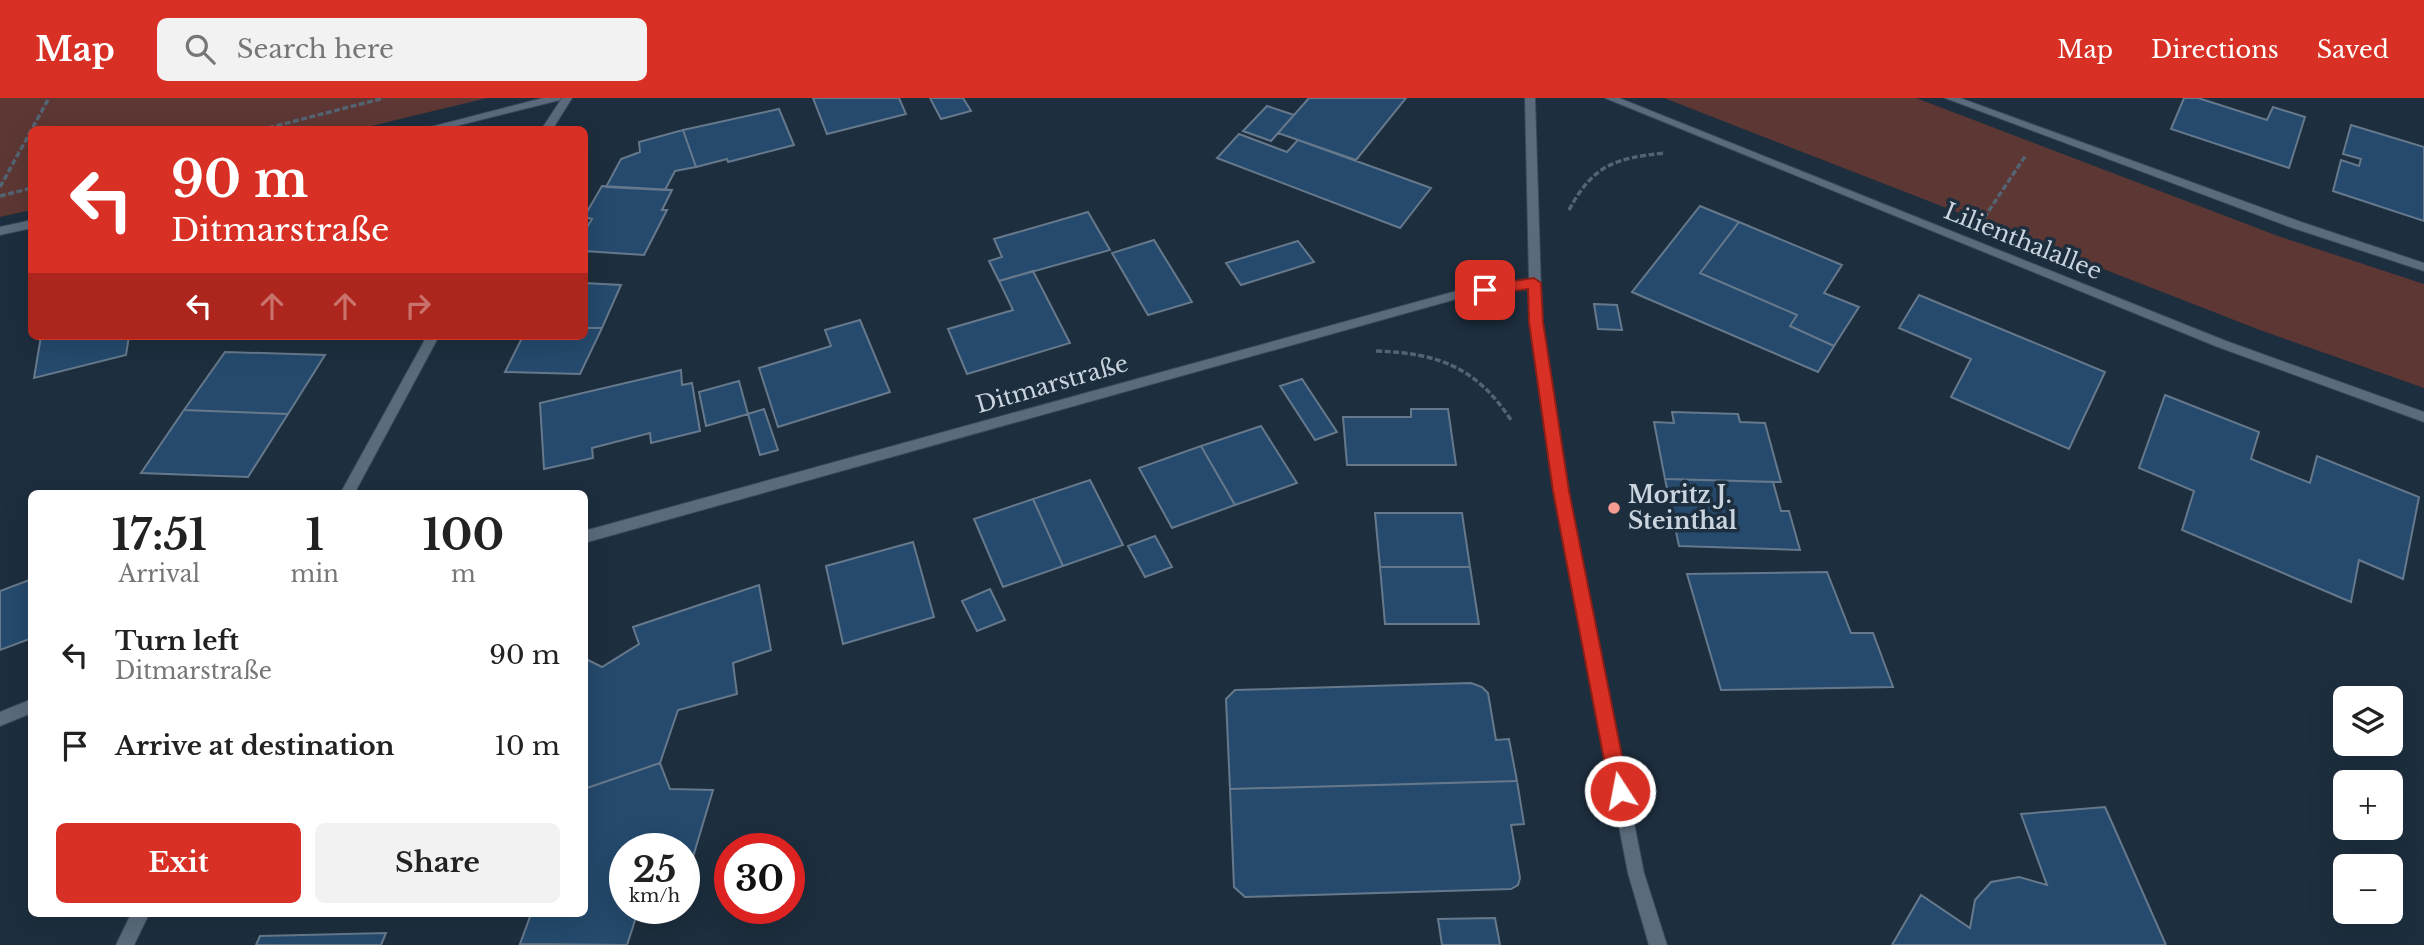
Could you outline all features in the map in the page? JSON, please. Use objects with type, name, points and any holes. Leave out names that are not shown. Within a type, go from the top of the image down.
[{"type":"street","points":[[441,126],[556,98]]},
{"type":"street","points":[[549,126],[567,98]]},
{"type":"street","points":[[1530,98],[1536,322],[1561,491],[1636,873],[1658,945]]},
{"type":"street","name":"Lilienthalallee","points":[[1610,98],[2222,344],[2424,417]]},
{"type":"street","points":[[1950,98],[2297,225],[2424,267]]},
{"type":"street","points":[[0,231],[28,225]]},
{"type":"street","name":"Ditmarstraße","points":[[588,536],[1460,294],[1534,283]]},
{"type":"street","points":[[349,490],[431,340]]},
{"type":"street","points":[[0,719],[28,708]]},
{"type":"street","points":[[125,945],[139,917]]},
{"type":"path","points":[[34,126],[49,98]]},
{"type":"path","points":[[276,126],[384,98]]},
{"type":"path","points":[[0,187],[28,136]]},
{"type":"path","points":[[1569,210],[1582,183],[1602,166],[1636,155],[1676,154]]},
{"type":"path","points":[[1982,222],[2027,154]]},
{"type":"path","points":[[0,195],[28,189]]},
{"type":"path","points":[[1365,351],[1400,351],[1430,357],[1460,370],[1485,385],[1511,419]]},
{"type":"shaded area","points":[[0,98],[487,98],[371,126],[28,126],[28,211],[0,217]]},
{"type":"shaded area","points":[[1664,98],[1916,98],[2278,236],[2424,284],[2424,388],[2260,330]]},
{"type":"building","points":[[813,98],[899,98],[906,114],[827,134]]},
{"type":"building","points":[[930,98],[963,98],[971,111],[941,119]]},
{"type":"building","points":[[1309,98],[1406,98],[1356,160],[1278,133]]},
{"type":"building","points":[[2184,98],[2198,98],[2267,120],[2273,107],[2305,117],[2289,168],[2171,129]]},
{"type":"building","points":[[1267,106],[1294,115],[1271,141],[1243,131]]},
{"type":"building","points":[[779,109],[794,145],[728,162],[727,159],[696,167],[683,130]]},
{"type":"building","points":[[2351,125],[2424,147],[2424,221],[2333,191],[2341,160],[2359,166],[2361,159],[2343,154]]},
{"type":"building","points":[[683,130],[696,167],[675,171],[665,190],[606,187],[621,159],[640,152],[639,142]]},
{"type":"building","points":[[1239,134],[1287,152],[1298,140],[1431,188],[1400,228],[1217,158]]},
{"type":"building","points":[[602,186],[672,190],[662,210],[667,210],[644,255],[588,251],[588,226],[592,219],[588,218],[588,210]]},
{"type":"building","points":[[1700,206],[1739,222],[1700,273],[1797,315],[1790,326],[1834,346],[1818,372],[1632,292]]},
{"type":"building","points":[[1088,212],[1110,250],[999,281],[989,261],[1002,257],[994,239]]},
{"type":"building","points":[[1739,222],[1842,265],[1824,293],[1859,307],[1834,346],[1790,326],[1797,315],[1700,273]]},
{"type":"building","points":[[1154,240],[1192,302],[1148,315],[1112,253]]},
{"type":"building","points":[[1298,241],[1314,262],[1241,285],[1226,263]]},
{"type":"building","points":[[1033,271],[1070,343],[967,374],[948,329],[1013,310],[999,281]]},
{"type":"building","points":[[588,283],[621,285],[602,328],[588,328]]},
{"type":"building","points":[[1919,295],[2105,372],[2069,449],[1951,397],[1971,359],[1899,328]]},
{"type":"building","points":[[1594,304],[1617,305],[1622,330],[1598,329]]},
{"type":"building","points":[[860,320],[890,392],[778,427],[759,368],[831,346],[825,330]]},
{"type":"building","points":[[588,328],[602,328],[580,374],[505,372],[521,340],[588,340]]},
{"type":"building","points":[[40,340],[128,340],[126,355],[34,378]]},
{"type":"building","points":[[225,352],[325,355],[288,414],[184,410]]},
{"type":"building","points":[[681,370],[682,385],[692,383],[700,431],[651,443],[650,433],[592,448],[593,458],[544,469],[540,403]]},
{"type":"building","points":[[1302,379],[1337,432],[1315,440],[1280,386]]},
{"type":"building","points":[[739,381],[748,414],[706,426],[699,392]]},
{"type":"building","points":[[2165,395],[2259,432],[2251,459],[2310,483],[2317,456],[2419,497],[2403,579],[2359,560],[2351,602],[2182,530],[2194,491],[2139,468]]},
{"type":"building","points":[[764,409],[778,450],[760,455],[748,414]]},
{"type":"building","points":[[1411,409],[1448,409],[1456,465],[1347,465],[1343,417],[1411,417]]},
{"type":"building","points":[[184,410],[288,414],[248,477],[141,473]]},
{"type":"building","points":[[1672,412],[1738,414],[1740,422],[1765,423],[1781,482],[1665,479],[1654,422],[1674,423]]},
{"type":"building","points":[[1261,426],[1297,483],[1235,505],[1201,446]]},
{"type":"building","points":[[1201,446],[1235,505],[1172,528],[1139,468]]},
{"type":"building","points":[[1665,479],[1773,482],[1781,511],[1789,511],[1800,550],[1679,546]]},
{"type":"building","points":[[1090,480],[1123,545],[1063,566],[1033,499]]},
{"type":"building","points":[[1033,499],[1063,566],[1003,587],[974,519]]},
{"type":"building","points":[[1375,513],[1462,513],[1470,567],[1380,567]]},
{"type":"building","points":[[1155,536],[1172,567],[1145,577],[1128,546]]},
{"type":"building","points":[[913,542],[934,617],[843,644],[826,566]]},
{"type":"building","points":[[1380,567],[1470,567],[1479,624],[1385,624]]},
{"type":"building","points":[[1827,572],[1851,633],[1873,633],[1893,687],[1721,690],[1687,574]]},
{"type":"building","points":[[28,580],[28,640],[0,650],[0,591]]},
{"type":"building","points":[[759,585],[771,650],[733,663],[737,694],[678,710],[660,763],[588,788],[588,660],[602,667],[639,644],[633,627]]},
{"type":"building","points":[[990,589],[1005,620],[977,631],[962,601]]},
{"type":"building","points":[[1471,683],[1482,687],[1488,693],[1496,740],[1509,739],[1517,781],[1230,789],[1226,699],[1235,690]]},
{"type":"building","points":[[660,763],[670,789],[713,790],[700,834],[609,833],[609,924],[634,924],[627,945],[520,944],[530,917],[588,917],[588,788]]},
{"type":"building","points":[[1517,781],[1524,824],[1511,825],[1520,878],[1518,885],[1511,889],[1245,897],[1234,887],[1230,789]]},
{"type":"building","points":[[2105,807],[2166,945],[1892,945],[1921,895],[1970,928],[1975,900],[1991,882],[2019,877],[2047,885],[2021,814]]},
{"type":"building","points":[[1495,918],[1500,945],[1442,945],[1438,919]]},
{"type":"building","points":[[386,933],[381,945],[256,945],[260,936]]},
{"type":"place","name":"Moritz J. Steinthal","points":[[1614,508]]},
{"type":"route","points":[[1485,290],[1534,283],[1536,322],[1561,491],[1620,791]]}]
